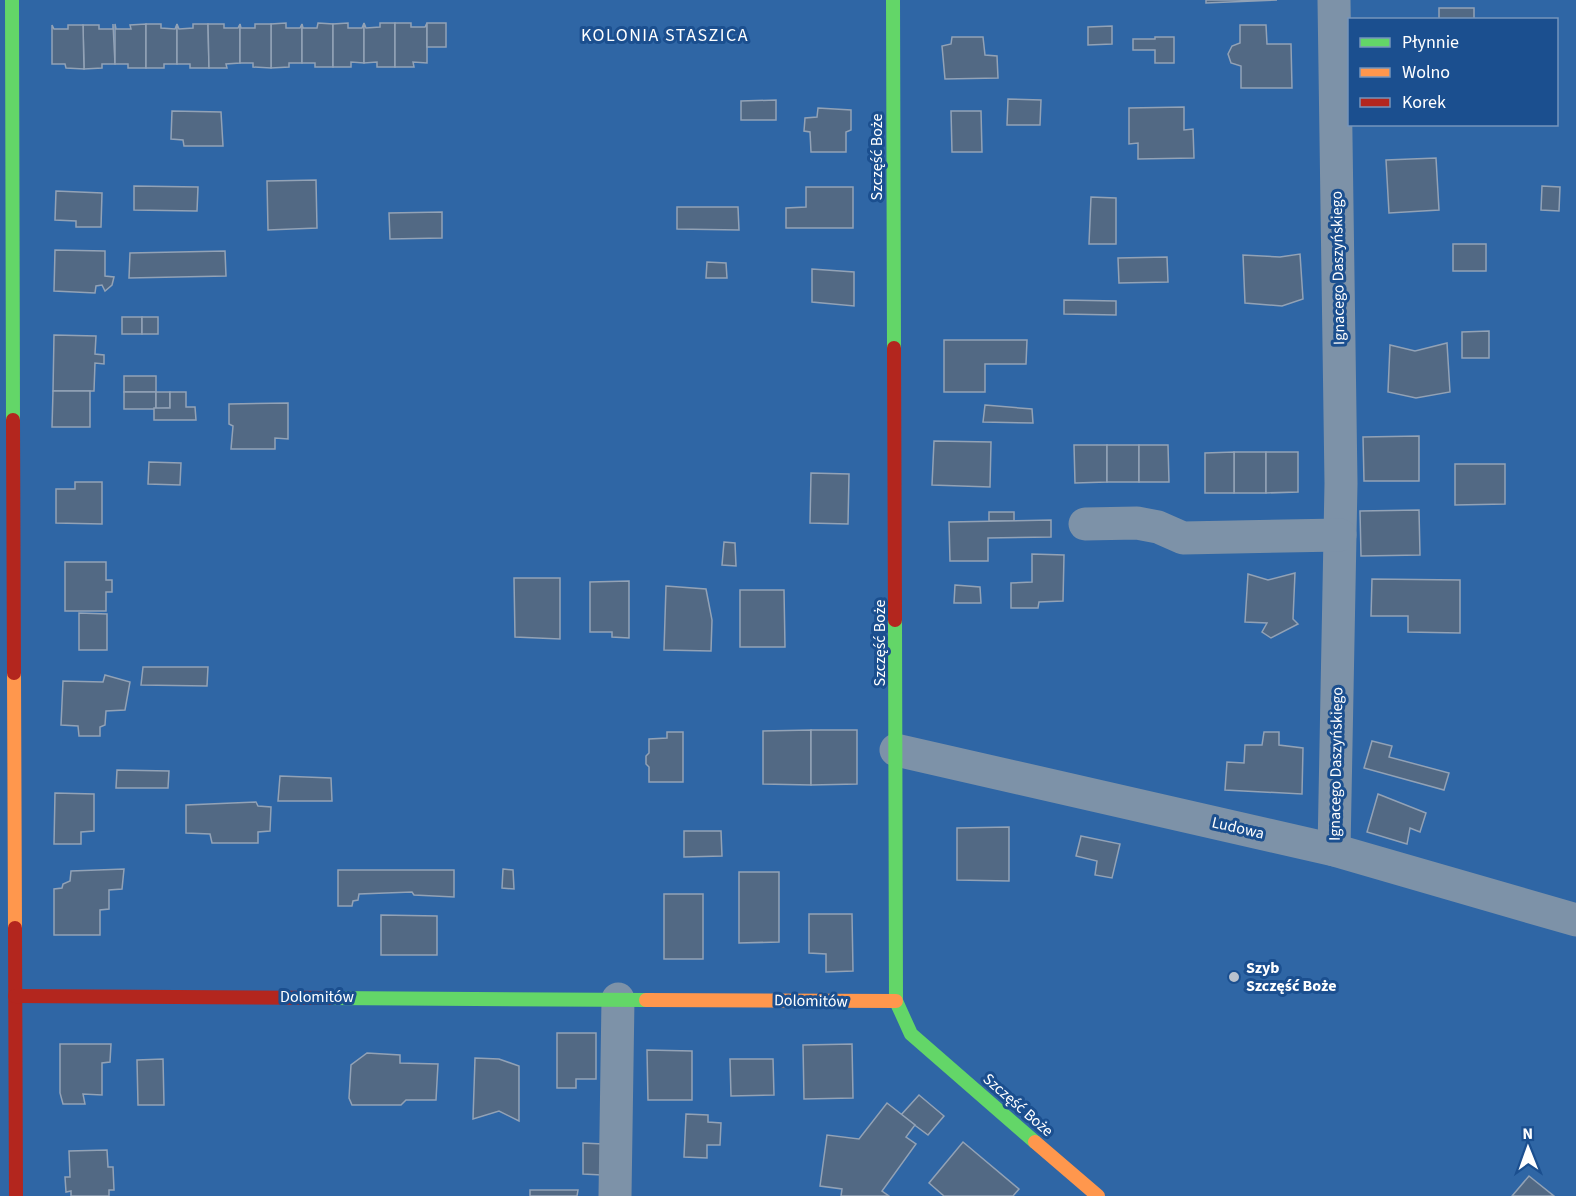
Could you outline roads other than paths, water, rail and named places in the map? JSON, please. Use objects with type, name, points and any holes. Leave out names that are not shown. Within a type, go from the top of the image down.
[{"type":"street","points":[[12,0],[16,1196]]},
{"type":"street","name":"Szczęść Boże","points":[[893,0],[896,1001],[911,1034],[1098,1196]]},
{"type":"street","name":"Ignacego Daszyńskiego","points":[[1334,0],[1340,535],[1334,849]]},
{"type":"street","points":[[1085,524],[1137,523],[1158,527],[1184,538],[1340,535]]},
{"type":"street","name":"Ludowa","points":[[896,750],[1334,849],[1576,920]]},
{"type":"street","name":"Dolomitów","points":[[15,996],[896,1001]]},
{"type":"street","points":[[615,1196],[618,999]]},
{"type":"place","name":"Szyb Szczęść Boże","points":[[1234,977]]},
{"type":"district","name":"KOLONIA STASZICA","points":[[665,35]]}]
